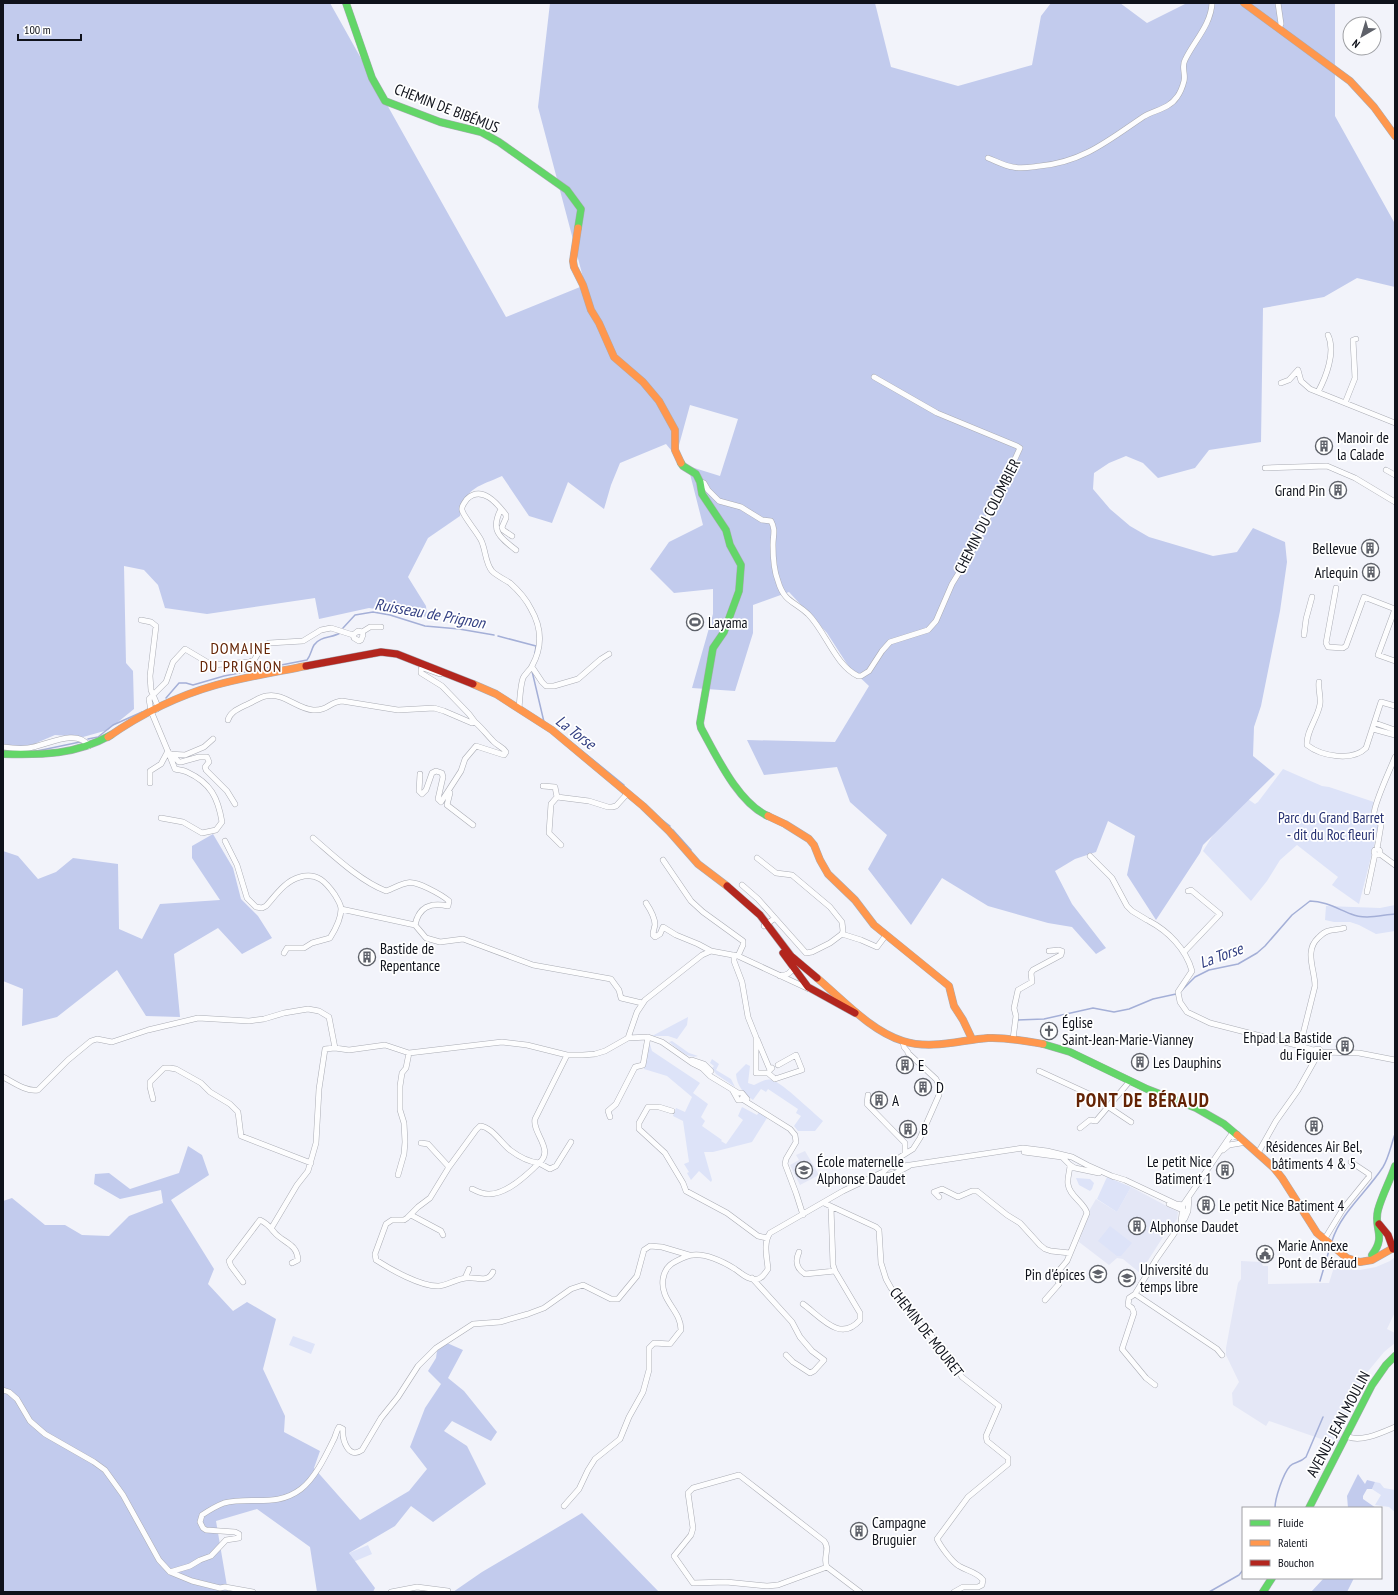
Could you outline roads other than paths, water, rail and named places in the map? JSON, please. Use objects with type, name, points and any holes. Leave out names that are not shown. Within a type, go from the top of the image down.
[{"type":"main road","name":"CHEMIN DE BIBÉMUS","points":[[346,3],[372,78],[385,102],[400,106],[440,122],[481,132],[500,142],[567,190],[581,209],[573,262],[583,285],[591,310],[599,322],[614,357],[643,382],[659,401],[675,430],[676,438],[674,450],[678,458],[683,466],[696,474],[700,482],[702,494],[726,530],[730,545],[742,565],[739,591],[724,632],[713,648],[700,723],[701,728],[727,774],[750,804],[760,813],[785,824],[809,839],[814,845],[828,874],[855,900],[874,925],[929,968],[949,986],[954,1006],[972,1039]]},
{"type":"main road","points":[[1244,3],[1336,69],[1357,87],[1395,136]]},
{"type":"main road","points":[[151,711],[158,705],[234,680],[373,653],[397,654],[412,658],[451,674],[496,694],[557,734],[641,804],[661,823],[698,864],[736,892],[749,904],[751,910],[791,956],[839,995],[864,1018],[883,1032],[916,1045],[989,1038],[1013,1039],[1060,1048],[1130,1082],[1196,1108],[1211,1117],[1267,1163],[1287,1185]]},
{"type":"main road","points":[[3,754],[27,752],[61,753],[89,746],[108,737],[151,711],[201,690]]},
{"type":"main road","points":[[610,779],[626,796],[661,823]]},
{"type":"main road","points":[[765,925],[798,973],[812,990],[864,1018]]},
{"type":"main road","points":[[798,973],[809,971]]},
{"type":"main road","points":[[834,1002],[839,1000],[839,995]]},
{"type":"main road","points":[[1237,1138],[1258,1152],[1274,1168],[1287,1185],[1317,1233],[1347,1258],[1360,1262],[1375,1259],[1393,1246]]},
{"type":"main road","points":[[1372,1255],[1378,1248],[1380,1241],[1377,1217],[1378,1211],[1395,1166]]},
{"type":"main road","points":[[1378,1224],[1386,1243],[1393,1246]]},
{"type":"main road","points":[[1335,1249],[1358,1258],[1372,1255],[1393,1246]]},
{"type":"main road","name":"AVENUE JEAN MOULIN","points":[[1310,1507],[1372,1385],[1386,1365],[1395,1356]]},
{"type":"main road","points":[[1263,1592],[1271,1579]]},
{"type":"street","points":[[988,158],[1011,167],[1021,168],[1057,164],[1079,157],[1115,137],[1144,116],[1166,107],[1176,98],[1185,80],[1183,71],[1184,61],[1209,19],[1212,3]]},
{"type":"street","points":[[1278,3],[1281,24],[1279,28]]},
{"type":"street","points":[[1318,392],[1324,379],[1332,351],[1332,342],[1328,335]]},
{"type":"street","points":[[1345,403],[1355,378],[1352,340],[1356,339]]},
{"type":"street","points":[[1281,383],[1289,380],[1298,370],[1304,385],[1395,423]]},
{"type":"street","name":"CHEMIN DU COLOMBIER","points":[[700,482],[704,483],[708,490],[719,501],[742,507],[759,518],[771,521],[775,530],[772,544],[776,575],[780,590],[787,599],[799,606],[809,616],[824,634],[834,652],[846,668],[858,676],[864,675],[869,671],[882,651],[893,640],[928,630],[936,621],[952,584],[974,548],[1020,448],[937,413],[874,377]]},
{"type":"street","points":[[1265,468],[1328,466],[1355,478],[1395,502]]},
{"type":"street","points":[[1386,470],[1395,475]]},
{"type":"street","points":[[512,536],[503,530],[502,527],[506,515],[490,497],[481,494],[472,496],[462,505],[462,510],[466,519],[476,529],[482,542],[487,562],[492,571],[510,583],[525,599],[531,608],[541,636],[540,649],[532,666],[523,679],[521,692],[516,707]]},
{"type":"street","points":[[502,509],[497,518],[496,527],[499,535],[516,550]]},
{"type":"street","points":[[1336,588],[1326,643],[1328,647],[1343,648],[1346,646],[1364,597],[1395,609],[1378,655],[1395,661]]},
{"type":"street","points":[[1304,635],[1306,619],[1312,597]]},
{"type":"street","points":[[141,620],[151,622],[156,626],[150,676],[151,690],[154,693],[158,705]]},
{"type":"street","points":[[161,818],[183,822],[202,833],[216,830],[222,822],[216,798],[212,791],[198,778],[187,772],[175,769],[151,711],[149,699],[166,682],[173,662],[184,649],[212,665],[249,662],[254,660],[263,646],[269,643],[303,641],[321,630],[331,628],[353,635],[354,638],[359,641],[363,635],[362,632],[370,627],[381,627]]},
{"type":"street","points":[[532,666],[546,686],[554,686],[578,679],[609,654]]},
{"type":"street","points":[[420,774],[418,788],[420,793],[424,794],[431,775],[436,771],[442,773],[443,777],[439,801],[441,802],[461,771],[465,759],[476,746],[504,755],[506,752],[475,722],[442,686],[421,672],[421,669],[423,668],[442,674],[451,674]]},
{"type":"street","points":[[1319,682],[1318,691],[1321,696],[1320,704],[1307,739],[1307,745],[1325,755],[1335,756],[1363,751],[1366,748],[1381,702],[1395,704]]},
{"type":"street","points":[[516,707],[521,692]]},
{"type":"street","points":[[228,720],[229,716],[238,709],[265,696],[274,696],[311,710],[322,711],[336,702],[342,701],[398,710],[434,708],[472,723],[475,722]]},
{"type":"street","points":[[1375,723],[1395,730]]},
{"type":"street","points":[[1372,730],[1395,735]]},
{"type":"street","points":[[3,747],[27,752],[56,740],[67,738],[77,738],[86,742],[89,746]]},
{"type":"street","points":[[169,753],[185,755],[204,747],[213,739]]},
{"type":"street","points":[[150,783],[150,771],[161,764],[169,753]]},
{"type":"street","points":[[169,753],[178,762],[199,757],[208,757],[209,762],[205,767],[206,770],[228,791],[234,804]]},
{"type":"street","points":[[1367,892],[1378,852],[1382,825],[1376,819],[1374,814],[1395,757]]},
{"type":"street","points":[[543,786],[555,787],[557,797]]},
{"type":"street","points":[[449,790],[448,805],[473,825]]},
{"type":"street","points":[[557,797],[589,801],[612,807],[616,806],[626,796]]},
{"type":"street","points":[[557,797],[551,804],[549,833],[561,845]]},
{"type":"street","points":[[313,838],[357,874],[386,891],[408,882],[414,883],[444,897],[449,901],[448,906],[430,905],[423,909],[417,917],[415,925]]},
{"type":"street","points":[[225,841],[237,865],[247,898],[256,907],[262,908],[266,906],[288,882],[300,877],[311,875],[326,882],[339,903],[341,908],[334,932],[330,938],[312,943],[304,948],[287,948],[284,954]]},
{"type":"street","points":[[1378,852],[1395,865]]},
{"type":"street","points":[[1090,856],[1112,878],[1127,906],[1132,911],[1158,926],[1170,936],[1184,952],[1192,970],[1178,993],[1182,1007],[1186,1012],[1210,1023],[1313,1050],[1317,1049],[1321,1052],[1359,1053],[1395,1060]]},
{"type":"street","points":[[757,858],[776,873],[792,875],[830,907],[842,922],[842,934]]},
{"type":"street","points":[[662,860],[691,901],[703,912],[743,941],[743,945],[734,961],[742,982],[748,1017],[770,1070],[772,1068]]},
{"type":"street","points":[[742,885],[758,899],[806,953],[818,949],[842,934],[877,947],[886,935]]},
{"type":"street","points":[[1184,952],[1220,914],[1191,890],[1188,891]]},
{"type":"street","points":[[646,903],[652,914],[655,925],[653,935],[655,937],[660,934],[663,927],[676,935],[711,951],[736,956],[812,990]]},
{"type":"street","points":[[341,908],[415,925],[426,938],[440,942],[463,939],[533,965],[611,979],[620,990],[621,998],[642,1003]]},
{"type":"street","points":[[765,925],[775,918]]},
{"type":"street","points":[[1300,1046],[1315,986],[1315,977],[1310,953],[1311,948],[1315,940],[1325,932],[1344,928]]},
{"type":"street","points":[[1013,1039],[1016,1016],[1014,1008],[1018,990],[1032,982],[1031,973],[1033,970],[1043,966],[1061,954],[1062,951],[1049,950]]},
{"type":"street","points":[[629,1036],[637,1012],[642,1003],[651,994],[711,951]]},
{"type":"street","points":[[781,977],[792,971],[798,973]]},
{"type":"street","points":[[3,1077],[21,1086],[38,1090],[68,1060],[91,1041],[97,1039],[112,1042],[161,1026],[198,1018],[249,1021],[308,1009],[319,1011],[329,1017],[336,1048]]},
{"type":"street","points":[[272,1227],[308,1171],[311,1163],[316,1143],[319,1089],[325,1049],[336,1048],[349,1050],[385,1045],[409,1053],[502,1042],[527,1045],[583,1056],[595,1054],[629,1036],[648,1038],[662,1042],[686,1058],[704,1064],[717,1080],[790,1129],[796,1135],[796,1142],[786,1158],[785,1164],[803,1215]]},
{"type":"street","points":[[756,1037],[756,1073],[768,1073],[775,1079],[802,1070],[796,1055],[778,1065]]},
{"type":"street","points":[[610,1117],[608,1111],[616,1104],[635,1067],[643,1065],[648,1038]]},
{"type":"street","points":[[897,1167],[897,1159],[913,1149],[920,1138],[939,1094],[936,1079],[908,1052],[904,1047],[902,1040]]},
{"type":"street","points":[[1313,1050],[1312,1055],[1316,1058]]},
{"type":"street","points":[[1258,1152],[1276,1121],[1298,1090],[1316,1058],[1320,1057],[1321,1052]]},
{"type":"street","points":[[398,1175],[404,1154],[405,1142],[404,1123],[400,1110],[400,1086],[402,1073],[406,1068],[409,1053]]},
{"type":"street","points":[[472,1189],[482,1193],[494,1193],[515,1184],[524,1178],[539,1164],[544,1157],[541,1137],[534,1123],[567,1054]]},
{"type":"street","points":[[153,1099],[150,1082],[164,1068],[176,1069],[201,1083],[210,1092],[230,1104],[238,1112],[241,1136],[311,1163]]},
{"type":"street","points":[[1039,1071],[1084,1092],[1131,1122]]},
{"type":"street","points":[[1080,1128],[1090,1120],[1096,1121],[1130,1082]]},
{"type":"street","points":[[868,1096],[867,1104],[905,1143],[905,1153]]},
{"type":"street","points":[[672,1111],[659,1107],[648,1107],[639,1123],[639,1129],[665,1153],[684,1183],[686,1191],[727,1213],[758,1236],[767,1238]]},
{"type":"street","points":[[493,1272],[491,1276],[486,1279],[465,1278],[448,1284],[434,1286],[422,1283],[397,1272],[376,1260],[375,1254],[386,1224],[392,1220],[404,1220],[430,1198],[449,1167],[480,1126],[487,1128],[510,1150],[520,1157],[550,1169],[556,1166],[571,1142]]},
{"type":"street","points":[[1155,1385],[1146,1378],[1122,1349],[1134,1313],[1128,1305],[1129,1298],[1135,1294],[1181,1223],[1184,1209],[1189,1198],[1219,1154],[1237,1138]]},
{"type":"street","points":[[1219,1154],[1237,1138]]},
{"type":"street","points":[[421,1143],[428,1144],[449,1167]]},
{"type":"street","points":[[170,1572],[190,1566],[211,1556],[226,1540],[240,1538],[239,1534],[235,1532],[206,1530],[200,1522],[202,1515],[223,1504],[243,1500],[278,1500],[300,1490],[314,1475],[339,1427],[343,1429],[343,1440],[347,1448],[354,1452],[362,1450],[381,1418],[398,1397],[425,1358],[436,1348],[473,1324],[500,1322],[528,1314],[544,1308],[571,1289],[583,1285],[611,1299],[618,1299],[637,1276],[644,1250],[650,1246],[662,1247],[689,1255],[702,1255],[712,1258],[752,1278],[757,1279],[763,1276],[768,1269],[766,1247],[767,1238],[774,1230],[803,1215],[843,1191],[883,1172],[890,1166],[897,1167],[1024,1148],[1061,1154],[1074,1164],[1114,1176],[1139,1187],[1164,1202],[1184,1209]]},
{"type":"street","points":[[1325,1241],[1343,1209],[1369,1177],[1369,1174],[1351,1162]]},
{"type":"street","points":[[868,1180],[884,1178],[913,1164]]},
{"type":"street","points":[[1045,1300],[1060,1284],[1056,1274],[1067,1261],[1086,1213],[1083,1205],[1069,1188],[1068,1177],[1074,1164]]},
{"type":"street","points":[[939,1197],[934,1192],[942,1189],[958,1197],[972,1191],[976,1191],[1020,1223],[1040,1246],[1051,1251],[1070,1253]]},
{"type":"street","points":[[832,1198],[839,1209]]},
{"type":"street","points":[[824,1203],[839,1209]]},
{"type":"street","points":[[804,1304],[838,1330],[847,1329],[857,1323],[861,1316],[833,1265],[831,1207]]},
{"type":"street","name":"CHEMIN DE MOURET","points":[[839,1209],[876,1226],[879,1230],[881,1263],[886,1279],[891,1288],[947,1353],[962,1377],[999,1406],[986,1436],[987,1441],[1008,1458],[1008,1464],[968,1497],[937,1539],[957,1566],[980,1576],[983,1580],[982,1585],[978,1587],[963,1587],[954,1592]]},
{"type":"street","points":[[410,1215],[441,1231],[443,1235]]},
{"type":"street","points":[[243,1282],[231,1266],[229,1260],[260,1220],[272,1227],[274,1232],[293,1245],[298,1260],[292,1263]]},
{"type":"street","points":[[799,1252],[796,1264],[800,1271],[805,1274],[835,1271]]},
{"type":"street","points":[[564,1506],[579,1489],[595,1459],[620,1439],[629,1417],[643,1392],[649,1370],[649,1348],[654,1343],[670,1344],[681,1330],[678,1318],[663,1292],[663,1281],[665,1271],[671,1263],[689,1255]]},
{"type":"street","points":[[465,1278],[469,1268]]},
{"type":"street","points":[[752,1278],[792,1322],[800,1337],[812,1351],[824,1360],[814,1371],[810,1372],[793,1362],[786,1355]]},
{"type":"street","points":[[1135,1294],[1217,1349],[1222,1355]]},
{"type":"street","points":[[3,1390],[9,1392],[17,1399],[30,1421],[45,1434],[94,1462],[105,1470],[123,1495],[159,1560],[170,1572],[220,1590],[225,1587],[253,1592]]},
{"type":"street","points":[[1346,1436],[1350,1438],[1364,1437],[1395,1427]]},
{"type":"street","points":[[827,1567],[778,1585],[767,1586],[731,1582],[693,1583],[674,1556],[691,1535],[693,1528],[688,1493],[693,1488],[739,1475],[824,1541],[828,1548],[824,1562],[827,1567],[860,1592]]},
{"type":"street","points":[[391,1592],[417,1587],[448,1591]]},
{"type":"waterway","name":"Ruisseau de Prignon","points":[[343,628],[355,615],[373,612],[390,615],[425,626],[459,629],[494,635]]},
{"type":"waterway","name":"Ruisseau de Prignon","points":[[166,698],[179,683],[193,685],[224,676],[307,660],[314,645],[319,640],[340,633]]},
{"type":"waterway","name":"Ruisseau de Prignon","points":[[498,636],[536,646],[535,653]]},
{"type":"waterway","name":"La Torse","points":[[532,671],[544,722]]},
{"type":"waterway","name":"Ruisseau de Prignon","points":[[88,739],[98,737],[113,725],[142,712]]},
{"type":"waterway","name":"La Torse","points":[[560,733],[624,785]]},
{"type":"waterway","name":"Ruisseau de Prignon","points":[[37,751],[80,742]]},
{"type":"waterway","name":"La Torse","points":[[662,820],[670,826]]},
{"type":"waterway","name":"La Torse","points":[[673,830],[691,850]]},
{"type":"waterway","name":"La Torse","points":[[1181,991],[1195,977],[1209,970],[1238,964],[1257,953],[1292,915],[1310,901],[1326,904],[1362,917],[1395,914]]},
{"type":"waterway","name":"La Torse","points":[[1017,1020],[1044,1019],[1093,1008],[1114,1012],[1129,1009],[1153,999],[1176,994]]},
{"type":"waterway","points":[[1332,1241],[1348,1211],[1383,1167],[1395,1134]]},
{"type":"waterway","points":[[1320,1281],[1330,1247]]},
{"type":"waterway","points":[[1275,1507],[1278,1492],[1287,1470],[1290,1466],[1306,1457],[1323,1417]]},
{"type":"waterway","points":[[1209,1592],[1239,1575],[1242,1571]]},
{"type":"place","name":"Manoir de la Calade","points":[[1324,446]]},
{"type":"place","name":"Grand Pin","points":[[1338,490]]},
{"type":"place","name":"Bellevue","points":[[1370,548]]},
{"type":"place","name":"Arlequin","points":[[1371,572]]},
{"type":"place","name":"Layama","points":[[695,622]]},
{"type":"place","name":"Bastide de Repentance","points":[[367,957]]},
{"type":"place","name":"Église Saint-Jean-Marie-Vianney","points":[[1049,1031]]},
{"type":"place","name":"Ehpad La Bastide du Figuier","points":[[1345,1046]]},
{"type":"place","name":"Les Dauphins","points":[[1140,1062]]},
{"type":"place","name":"E","points":[[905,1065]]},
{"type":"place","name":"D","points":[[923,1087]]},
{"type":"place","name":"A","points":[[879,1100]]},
{"type":"place","name":"Résidences Air Bel, bâtiments 4 & 5","points":[[1314,1126]]},
{"type":"place","name":"B","points":[[908,1129]]},
{"type":"place","name":"École maternelle Alphonse Daudet","points":[[804,1170]]},
{"type":"place","name":"Le petit Nice Batiment 1","points":[[1225,1170]]},
{"type":"place","name":"Le petit Nice Batiment 4","points":[[1206,1205]]},
{"type":"place","name":"Alphonse Daudet","points":[[1137,1226]]},
{"type":"place","name":"Marie Annexe Pont de Béraud","points":[[1265,1254]]},
{"type":"place","name":"Pin d'épices","points":[[1098,1274]]},
{"type":"place","name":"Université du temps libre","points":[[1127,1278]]},
{"type":"place","name":"Campagne Bruguier","points":[[859,1531]]},
{"type":"district","name":"DOMAINE DU PRIGNON","points":[[241,657]]},
{"type":"district","name":"PONT DE BÉRAUD","points":[[1143,1100]]},
{"type":"park label","name":"Parc du Grand Barret - dit du Roc fleuri","points":[[1331,826]]}]
